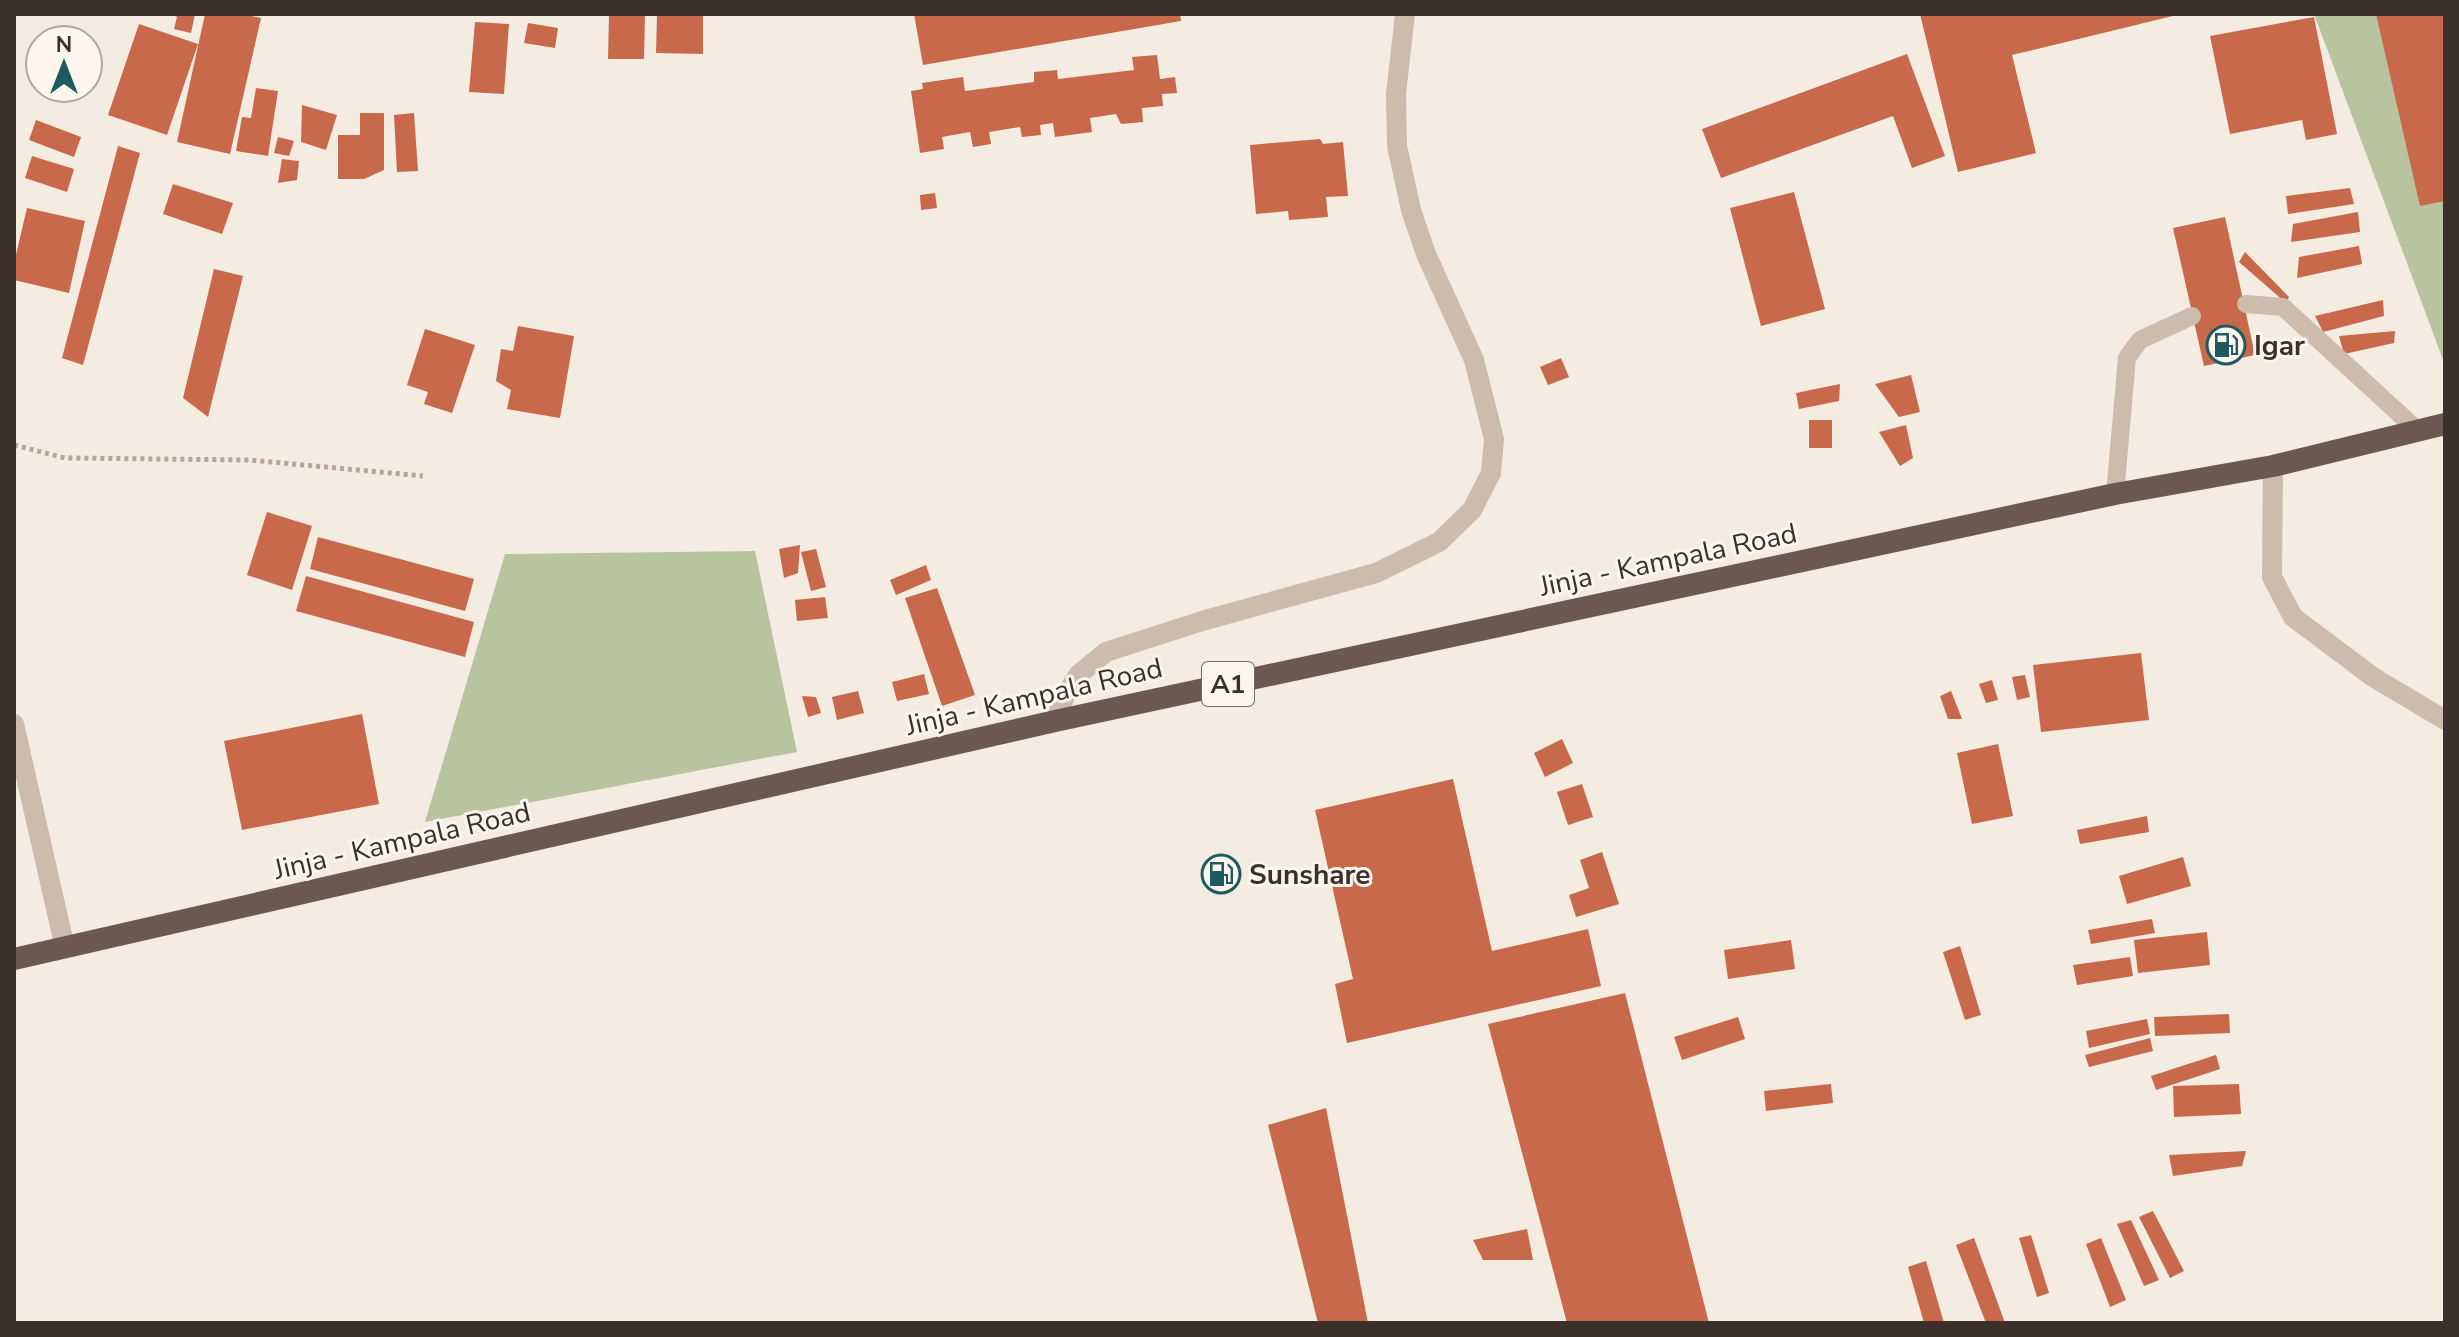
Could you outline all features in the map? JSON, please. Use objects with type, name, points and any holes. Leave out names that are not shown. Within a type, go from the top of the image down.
[{"type":"highway","name":"Jinja - Kampala Road","points":[[14,959],[1055,721],[2115,494],[2273,466],[2445,424]]},
{"type":"street","points":[[1055,721],[1078,675],[1106,652],[1202,621],[1376,573],[1439,542],[1472,510],[1491,473],[1494,439],[1474,360],[1426,254],[1411,210],[1397,146],[1396,94],[1405,14]]},
{"type":"street","points":[[2273,466],[2272,577],[2293,617],[2373,677],[2445,720]]},
{"type":"street","points":[[14,724],[65,948]]},
{"type":"lane","points":[[2246,304],[2283,307],[2417,430]]},
{"type":"lane","points":[[2115,494],[2127,358],[2140,340],[2192,316]]},
{"type":"path","points":[[14,445],[65,458],[250,460],[423,476]]},
{"type":"green space","points":[[2314,14],[2445,14],[2445,365]]},
{"type":"green space","points":[[755,551],[797,752],[425,822],[505,554]]},
{"type":"building","points":[[171,14],[195,14],[191,33],[174,29],[177,17]]},
{"type":"building","points":[[205,14],[243,14],[261,18],[230,154],[177,142]]},
{"type":"building","points":[[609,14],[645,14],[644,59],[608,59]]},
{"type":"building","points":[[657,14],[703,14],[703,54],[656,53]]},
{"type":"building","points":[[914,14],[1180,14],[1181,21],[923,65]]},
{"type":"building","points":[[1920,14],[2177,15],[2012,55],[2036,153],[1958,172]]},
{"type":"building","points":[[2376,14],[2445,14],[2445,201],[2420,206]]},
{"type":"building","points":[[2314,17],[2337,134],[2306,140],[2302,120],[2230,134],[2210,36]]},
{"type":"building","points":[[475,22],[509,24],[504,94],[469,92]]},
{"type":"building","points":[[528,23],[558,28],[555,48],[524,43]]},
{"type":"building","points":[[139,24],[198,44],[167,135],[108,115]]},
{"type":"building","points":[[1907,54],[1945,156],[1912,168],[1893,116],[1721,178],[1702,129]]},
{"type":"building","points":[[1157,55],[1160,79],[1175,77],[1177,93],[1162,94],[1163,106],[1142,108],[1143,122],[1121,124],[1116,114],[1090,118],[1092,132],[1055,137],[1053,123],[1040,125],[1041,135],[1022,137],[1020,127],[989,132],[991,144],[973,147],[970,132],[942,137],[944,149],[920,153],[911,91],[923,89],[922,83],[963,77],[965,91],[1034,82],[1034,72],[1057,70],[1058,79],[1134,70],[1132,57]]},
{"type":"building","points":[[256,88],[278,91],[268,156],[236,151],[242,117],[251,118]]},
{"type":"building","points":[[302,105],[337,115],[326,150],[301,142]]},
{"type":"building","points":[[360,113],[384,113],[384,170],[364,179],[338,179],[338,135],[360,135]]},
{"type":"building","points":[[414,113],[418,171],[397,172],[394,115]]},
{"type":"building","points":[[36,120],[81,137],[74,157],[29,140]]},
{"type":"building","points":[[278,137],[294,141],[289,156],[274,153]]},
{"type":"building","points":[[1320,139],[1323,144],[1343,142],[1348,196],[1326,197],[1328,217],[1289,220],[1288,211],[1256,214],[1250,145]]},
{"type":"building","points":[[118,146],[140,153],[83,365],[62,358]]},
{"type":"building","points":[[32,156],[74,169],[67,192],[25,178]]},
{"type":"building","points":[[282,159],[299,161],[297,180],[278,183]]},
{"type":"building","points":[[173,184],[233,203],[222,234],[163,214]]},
{"type":"building","points":[[2350,188],[2354,204],[2288,214],[2286,196]]},
{"type":"building","points":[[1794,192],[1825,309],[1761,326],[1730,208]]},
{"type":"building","points":[[935,193],[937,208],[921,210],[920,195]]},
{"type":"building","points":[[27,208],[85,221],[69,293],[14,280],[14,263]]},
{"type":"building","points":[[2358,212],[2360,232],[2291,242],[2293,224]]},
{"type":"building","points":[[2225,217],[2255,355],[2204,366],[2173,228]]},
{"type":"building","points":[[2359,246],[2362,264],[2297,278],[2299,257]]},
{"type":"building","points":[[2245,252],[2289,297],[2286,303],[2239,262]]},
{"type":"building","points":[[214,269],[243,276],[208,417],[183,398]]},
{"type":"building","points":[[2383,300],[2384,316],[2323,332],[2315,316]]},
{"type":"building","points":[[518,326],[574,336],[560,418],[507,409],[511,390],[496,381],[501,349],[513,351]]},
{"type":"building","points":[[425,329],[475,345],[452,413],[424,404],[428,392],[407,385]]},
{"type":"building","points":[[2395,331],[2394,343],[2344,354],[2339,336]]},
{"type":"building","points":[[1561,358],[1569,377],[1548,385],[1540,367]]},
{"type":"building","points":[[1911,375],[1920,412],[1899,417],[1875,384]]},
{"type":"building","points":[[1840,384],[1839,401],[1799,409],[1796,393]]},
{"type":"building","points":[[1809,420],[1832,420],[1832,448],[1809,448]]},
{"type":"building","points":[[1906,425],[1913,458],[1900,466],[1879,432]]},
{"type":"building","points":[[267,512],[312,526],[292,590],[247,575]]},
{"type":"building","points":[[318,537],[474,579],[465,611],[310,569]]},
{"type":"building","points":[[800,545],[798,573],[784,578],[779,549]]},
{"type":"building","points":[[816,549],[826,587],[811,591],[801,552]]},
{"type":"building","points":[[926,565],[931,580],[896,595],[890,580]]},
{"type":"building","points":[[306,576],[474,622],[465,657],[296,611]]},
{"type":"building","points":[[937,588],[975,695],[942,706],[905,598]]},
{"type":"building","points":[[825,597],[828,618],[797,621],[795,600]]},
{"type":"building","points":[[2141,653],[2149,720],[2041,732],[2033,665]]},
{"type":"building","points":[[924,674],[929,694],[897,701],[892,682]]},
{"type":"building","points":[[2025,675],[2030,697],[2017,700],[2012,677]]},
{"type":"building","points":[[1992,680],[1998,700],[1986,703],[1979,684]]},
{"type":"building","points":[[858,691],[864,713],[837,720],[832,697]]},
{"type":"building","points":[[1951,691],[1962,719],[1948,719],[1940,696]]},
{"type":"building","points":[[802,696],[816,697],[821,713],[808,717]]},
{"type":"building","points":[[362,714],[379,804],[242,830],[224,741]]},
{"type":"building","points":[[1562,739],[1573,763],[1545,777],[1534,753]]},
{"type":"building","points":[[1998,744],[2013,816],[1972,824],[1957,753]]},
{"type":"building","points":[[1453,779],[1492,951],[1588,929],[1601,986],[1347,1043],[1335,984],[1353,979],[1315,810]]},
{"type":"building","points":[[1582,784],[1593,817],[1568,825],[1557,792]]},
{"type":"building","points":[[2147,816],[2149,832],[2080,844],[2077,830]]},
{"type":"building","points":[[1602,852],[1619,904],[1576,917],[1569,895],[1589,888],[1580,860]]},
{"type":"building","points":[[2183,857],[2191,886],[2127,904],[2119,876]]},
{"type":"building","points":[[2152,919],[2155,933],[2091,944],[2088,930]]},
{"type":"building","points":[[2207,932],[2210,965],[2138,973],[2134,940]]},
{"type":"building","points":[[1791,940],[1795,969],[1728,979],[1724,950]]},
{"type":"building","points":[[1960,946],[1981,1015],[1965,1020],[1943,952]]},
{"type":"building","points":[[2130,957],[2133,976],[2077,985],[2073,965]]},
{"type":"building","points":[[1625,993],[1709,1323],[1567,1323],[1488,1024]]},
{"type":"building","points":[[2229,1014],[2230,1033],[2155,1036],[2154,1017]]},
{"type":"building","points":[[1738,1017],[1745,1039],[1682,1060],[1674,1037]]},
{"type":"building","points":[[2147,1019],[2150,1034],[2089,1048],[2086,1031]]},
{"type":"building","points":[[2150,1038],[2153,1051],[2089,1067],[2085,1055]]},
{"type":"building","points":[[2216,1055],[2220,1069],[2156,1090],[2151,1076]]},
{"type":"building","points":[[1831,1084],[1833,1103],[1766,1111],[1764,1091]]},
{"type":"building","points":[[2239,1084],[2241,1114],[2174,1117],[2173,1086]]},
{"type":"building","points":[[1326,1108],[1368,1323],[1318,1323],[1268,1125]]},
{"type":"building","points":[[2246,1151],[2242,1166],[2173,1176],[2169,1155]]},
{"type":"building","points":[[2153,1211],[2184,1271],[2170,1278],[2139,1217]]},
{"type":"building","points":[[2131,1220],[2159,1280],[2144,1286],[2117,1224]]},
{"type":"building","points":[[1527,1229],[1533,1260],[1483,1260],[1473,1240]]},
{"type":"building","points":[[2031,1235],[2049,1293],[2037,1297],[2019,1238]]},
{"type":"building","points":[[1974,1238],[2005,1323],[1986,1323],[1956,1245]]},
{"type":"building","points":[[2101,1238],[2126,1300],[2110,1307],[2086,1244]]},
{"type":"building","points":[[1926,1261],[1944,1323],[1924,1323],[1908,1267]]},
{"type":"place","name":"Igar","points":[[2226,345]]},
{"type":"place","name":"Sunshare","points":[[1221,874]]}]
